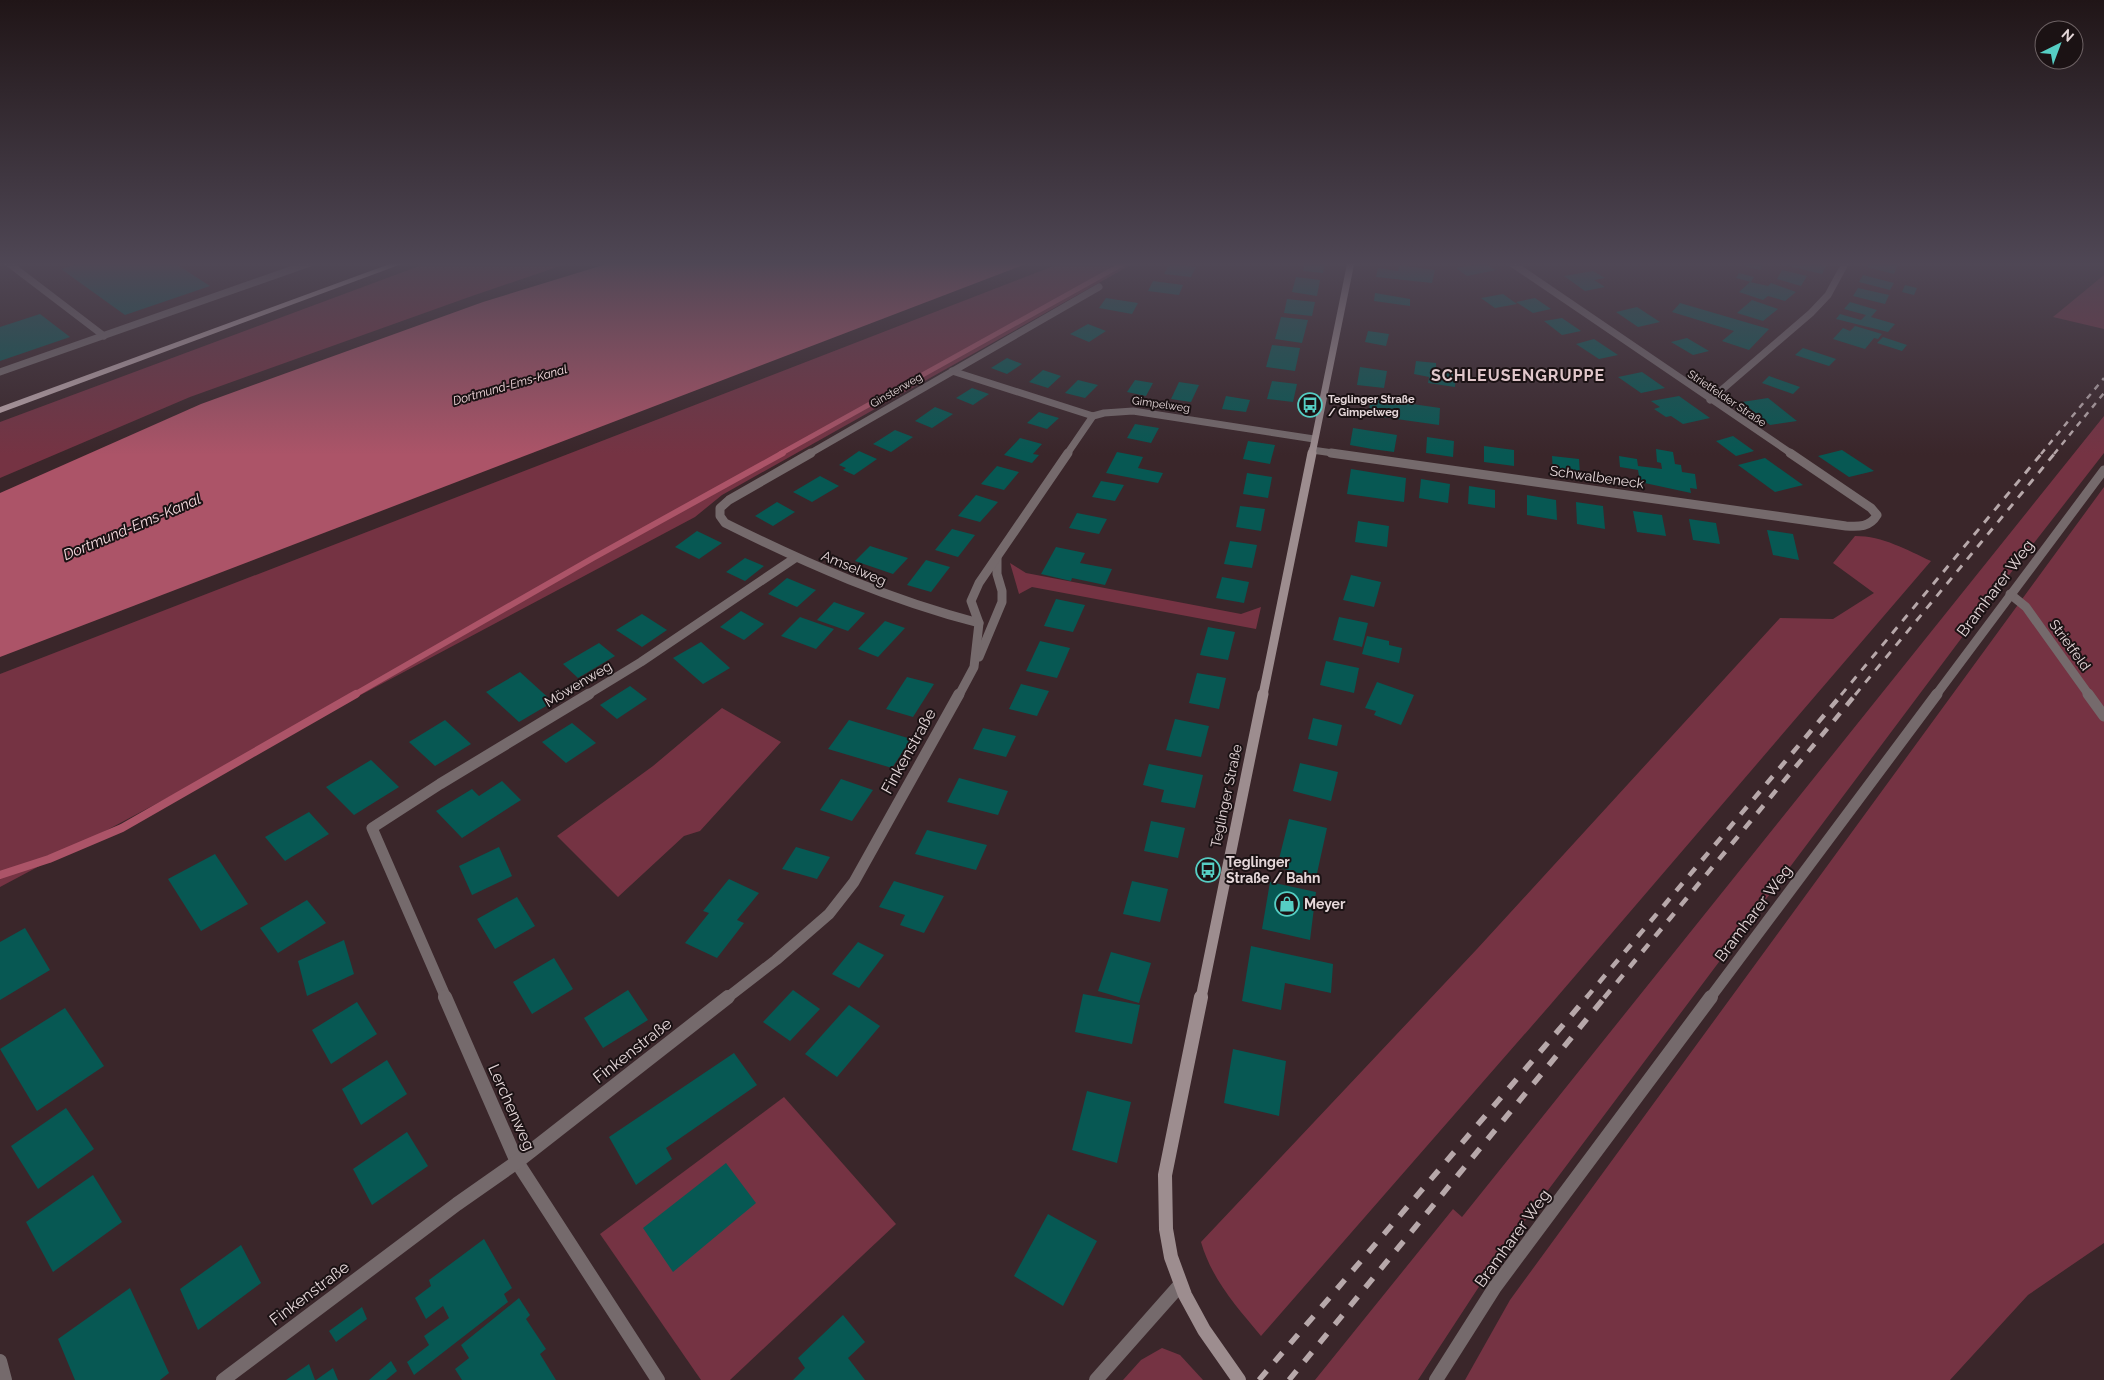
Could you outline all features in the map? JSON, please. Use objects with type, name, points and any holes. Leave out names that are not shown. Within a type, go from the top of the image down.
[{"type":"main road","points":[[0,410],[228,326]]},
{"type":"street","points":[[91,326],[104,336]]},
{"type":"street","points":[[0,372],[131,326]]},
{"type":"street","name":"Ginsterweg","points":[[725,523],[720,508],[729,500],[1030,326]]},
{"type":"street","name":"Teglinger Straße","points":[[1239,1380],[1196,1319],[1180,1286],[1167,1237],[1165,1175],[1338,326]]},
{"type":"street","name":"Strietfelder Straße","points":[[1603,326],[1871,508],[1877,515],[1876,520]]},
{"type":"street","points":[[1710,400],[1795,326]]},
{"type":"street","name":"Gimpelweg","points":[[952,371],[1093,416],[1104,412],[1133,411],[1313,444]]},
{"type":"street","name":"Finkenstraße","points":[[974,667],[979,623],[971,601],[979,583],[1093,416]]},
{"type":"street","name":"Schwalbeneck","points":[[1313,444],[1846,526],[1860,527],[1876,520]]},
{"type":"street","name":"Bramharer Weg","points":[[1436,1380],[1495,1287],[2104,470]]},
{"type":"street","name":"Amselweg","points":[[725,523],[795,558],[886,596],[938,613],[979,623]]},
{"type":"street","name":"Möwenweg","points":[[372,828],[440,784],[641,662],[795,558]]},
{"type":"street","name":"Finkenstraße","points":[[223,1380],[442,1215],[517,1162],[776,960],[829,914],[854,882],[868,860],[974,667],[1002,602],[1002,591],[997,574],[997,558]]},
{"type":"street","name":"Strietfeld","points":[[2010,594],[2026,607],[2104,716]]},
{"type":"street","name":"Lerchenweg","points":[[372,828],[517,1162],[658,1380]]},
{"type":"street","points":[[1096,1380],[1180,1286]]},
{"type":"street","points":[[0,1361],[5,1380]]},
{"type":"shaded area","points":[[257,326],[387,326],[190,397],[0,478],[0,422]]},
{"type":"shaded area","points":[[898,326],[1022,326],[722,495],[695,517],[0,887],[0,674]]},
{"type":"shaded area","points":[[2104,416],[2104,453],[1999,588],[1501,1253],[1418,1380],[1315,1380],[1453,1209],[1462,1217]]},
{"type":"shaded area","points":[[2104,487],[2104,1243],[2028,1295],[1950,1380],[1465,1380],[1510,1300]]},
{"type":"shaded area","points":[[1855,536],[1885,541],[1931,561],[1551,1004],[1261,1336],[1234,1304],[1218,1281],[1201,1242],[1477,949],[1780,618],[1833,619],[1874,593],[1833,563]]},
{"type":"shaded area","points":[[1010,563],[1026,573],[1241,614],[1261,607],[1256,629],[1032,587],[1019,594]]},
{"type":"shaded area","points":[[722,708],[781,742],[700,831],[684,836],[618,897],[557,836],[653,766]]},
{"type":"shaded area","points":[[784,1097],[896,1224],[730,1380],[701,1380],[600,1234]]},
{"type":"shaded area","points":[[1162,1348],[1180,1355],[1203,1380],[1123,1380],[1141,1360]]},
{"type":"water","name":"Dortmund-Ems-Kanal","points":[[416,326],[863,326],[0,657],[0,493],[201,404]]},
{"type":"building","points":[[56,326],[70,337],[0,361],[0,327]]},
{"type":"building","points":[[1084,326],[1094,326],[1106,331],[1089,342],[1070,334]]},
{"type":"building","points":[[1278,326],[1306,326],[1302,343],[1275,339]]},
{"type":"building","points":[[1551,326],[1574,326],[1581,331],[1562,335]]},
{"type":"building","points":[[1719,326],[1760,326],[1769,329],[1749,350],[1722,341],[1734,331]]},
{"type":"building","points":[[1856,326],[1882,334],[1878,339],[1874,338],[1865,349],[1833,339],[1843,328],[1850,331]]},
{"type":"building","points":[[1866,326],[1893,326],[1888,332]]},
{"type":"building","points":[[1368,331],[1389,334],[1386,346],[1365,342]]},
{"type":"building","points":[[1883,337],[1907,345],[1902,351],[1877,343]]},
{"type":"building","points":[[1687,338],[1709,351],[1693,355],[1671,342]]},
{"type":"building","points":[[1594,339],[1618,355],[1599,359],[1576,344]]},
{"type":"building","points":[[1272,345],[1300,348],[1295,371],[1266,367]]},
{"type":"building","points":[[1803,348],[1836,359],[1829,366],[1795,355]]},
{"type":"building","points":[[1007,358],[1022,364],[1007,374],[991,368]]},
{"type":"building","points":[[1416,361],[1436,363],[1436,370],[1456,373],[1455,387],[1428,383],[1429,377],[1414,374]]},
{"type":"building","points":[[1360,367],[1387,371],[1384,388],[1357,385]]},
{"type":"building","points":[[1043,370],[1061,376],[1048,388],[1029,382]]},
{"type":"building","points":[[1642,372],[1665,388],[1641,393],[1618,377]]},
{"type":"building","points":[[1769,376],[1800,387],[1793,394],[1762,383]]},
{"type":"building","points":[[1078,380],[1098,385],[1085,398],[1065,393]]},
{"type":"building","points":[[1135,380],[1153,383],[1146,396],[1127,392]]},
{"type":"building","points":[[1272,381],[1297,384],[1293,402],[1267,399]]},
{"type":"building","points":[[1179,382],[1199,385],[1191,402],[1171,399]]},
{"type":"building","points":[[972,388],[989,394],[973,405],[956,398]]},
{"type":"building","points":[[1226,396],[1250,400],[1246,412],[1222,409]]},
{"type":"building","points":[[1679,396],[1710,418],[1683,424],[1671,416],[1666,417],[1654,409],[1660,407],[1651,401]]},
{"type":"building","points":[[1371,398],[1440,408],[1439,425],[1368,415]]},
{"type":"building","points":[[1768,398],[1797,421],[1770,425],[1742,402]]},
{"type":"building","points":[[935,407],[953,414],[932,428],[915,421]]},
{"type":"building","points":[[1039,412],[1059,418],[1047,429],[1027,423]]},
{"type":"building","points":[[1135,424],[1159,428],[1151,443],[1127,438]]},
{"type":"building","points":[[1353,428],[1397,435],[1394,452],[1350,445]]},
{"type":"building","points":[[895,430],[913,437],[891,452],[873,444]]},
{"type":"building","points":[[1733,436],[1754,451],[1736,456],[1716,441]]},
{"type":"building","points":[[1427,437],[1454,441],[1453,457],[1426,453]]},
{"type":"building","points":[[1020,438],[1042,444],[1033,454],[1039,455],[1032,463],[1004,455]]},
{"type":"building","points":[[1248,441],[1275,445],[1270,464],[1243,459]]},
{"type":"building","points":[[1484,446],[1514,450],[1514,466],[1484,462]]},
{"type":"building","points":[[1656,449],[1673,452],[1675,464],[1681,465],[1682,472],[1695,474],[1697,489],[1690,488],[1691,493],[1640,482],[1638,470],[1620,467],[1619,456],[1637,459],[1638,466],[1662,469],[1661,463],[1657,462]]},
{"type":"building","points":[[1842,450],[1874,471],[1849,477],[1818,456]]},
{"type":"building","points":[[859,451],[877,459],[854,475],[843,470],[846,468],[839,465]]},
{"type":"building","points":[[1117,452],[1143,457],[1138,468],[1163,473],[1158,483],[1106,473]]},
{"type":"building","points":[[1552,456],[1579,459],[1580,475],[1553,471]]},
{"type":"building","points":[[1765,458],[1803,485],[1775,492],[1738,465]]},
{"type":"building","points":[[997,466],[1019,472],[1004,490],[981,484]]},
{"type":"building","points":[[1351,469],[1406,478],[1404,502],[1347,494]]},
{"type":"building","points":[[1247,473],[1272,477],[1268,498],[1243,494]]},
{"type":"building","points":[[820,476],[839,486],[812,502],[793,492]]},
{"type":"building","points":[[1421,479],[1450,484],[1448,503],[1419,498]]},
{"type":"building","points":[[1101,481],[1124,485],[1115,501],[1092,497]]},
{"type":"building","points":[[1469,486],[1495,490],[1495,508],[1468,504]]},
{"type":"building","points":[[976,495],[998,502],[980,522],[958,516]]},
{"type":"building","points":[[1527,495],[1556,500],[1557,520],[1527,515]]},
{"type":"building","points":[[777,502],[795,512],[773,526],[755,516]]},
{"type":"building","points":[[1576,502],[1603,506],[1605,529],[1577,524]]},
{"type":"building","points":[[1240,506],[1265,509],[1261,531],[1236,527]]},
{"type":"building","points":[[1633,511],[1662,515],[1666,536],[1637,532]]},
{"type":"building","points":[[1077,513],[1107,519],[1099,534],[1069,528]]},
{"type":"building","points":[[1689,519],[1716,523],[1720,544],[1693,540]]},
{"type":"building","points":[[1358,521],[1389,526],[1387,547],[1355,542]]},
{"type":"building","points":[[952,529],[975,535],[958,557],[935,550]]},
{"type":"building","points":[[1767,530],[1793,534],[1799,560],[1773,555]]},
{"type":"building","points":[[697,531],[722,543],[699,559],[675,547]]},
{"type":"building","points":[[1230,541],[1257,545],[1252,568],[1224,564]]},
{"type":"building","points":[[870,546],[908,558],[893,574],[855,561]]},
{"type":"building","points":[[1056,547],[1085,553],[1080,563],[1112,569],[1105,585],[1072,578],[1071,581],[1041,574]]},
{"type":"building","points":[[745,558],[764,566],[745,581],[726,572]]},
{"type":"building","points":[[926,560],[950,567],[931,592],[907,585]]},
{"type":"building","points":[[1351,575],[1381,582],[1374,607],[1343,600]]},
{"type":"building","points":[[1222,577],[1249,582],[1244,603],[1216,598]]},
{"type":"building","points":[[787,578],[816,590],[797,607],[768,594]]},
{"type":"building","points":[[1056,599],[1085,605],[1073,632],[1044,626]]},
{"type":"building","points":[[834,602],[865,613],[848,631],[817,620]]},
{"type":"building","points":[[741,611],[764,624],[744,640],[720,627]]},
{"type":"building","points":[[642,614],[667,630],[642,647],[616,630]]},
{"type":"building","points":[[800,617],[834,629],[816,649],[781,636]]},
{"type":"building","points":[[1339,617],[1368,623],[1362,647],[1333,640]]},
{"type":"building","points":[[885,621],[905,628],[878,657],[858,649]]},
{"type":"building","points":[[1208,627],[1235,632],[1228,660],[1200,655]]},
{"type":"building","points":[[1367,636],[1389,641],[1389,645],[1402,648],[1399,663],[1362,654]]},
{"type":"building","points":[[1040,641],[1070,648],[1057,678],[1026,671]]},
{"type":"building","points":[[701,642],[730,668],[703,684],[673,658]]},
{"type":"building","points":[[599,643],[615,656],[578,678],[563,664]]},
{"type":"building","points":[[1326,661],[1359,668],[1354,693],[1320,685]]},
{"type":"building","points":[[520,672],[553,702],[519,722],[486,692]]},
{"type":"building","points":[[1197,673],[1226,678],[1219,709],[1189,703]]},
{"type":"building","points":[[907,677],[934,684],[913,717],[886,709]]},
{"type":"building","points":[[1377,682],[1414,695],[1401,725],[1374,715],[1376,711],[1365,708]]},
{"type":"building","points":[[1021,684],[1049,691],[1037,716],[1009,709]]},
{"type":"building","points":[[630,686],[647,699],[617,719],[600,705]]},
{"type":"building","points":[[1313,718],[1342,725],[1337,746],[1308,739]]},
{"type":"building","points":[[1175,719],[1209,726],[1201,757],[1166,750]]},
{"type":"building","points":[[445,720],[471,744],[435,766],[409,742]]},
{"type":"building","points":[[849,720],[911,739],[892,768],[828,749]]},
{"type":"building","points":[[572,723],[596,743],[566,763],[542,742]]},
{"type":"building","points":[[983,728],[1016,736],[1006,757],[973,749]]},
{"type":"building","points":[[371,760],[399,787],[354,815],[326,787]]},
{"type":"building","points":[[1300,763],[1338,772],[1331,801],[1293,791]]},
{"type":"building","points":[[1149,764],[1203,775],[1195,808],[1161,802],[1164,790],[1143,785]]},
{"type":"building","points":[[959,778],[1008,791],[998,815],[947,802]]},
{"type":"building","points":[[841,779],[873,790],[852,821],[820,810]]},
{"type":"building","points":[[502,781],[521,800],[462,838],[436,811],[472,789],[479,796]]},
{"type":"building","points":[[309,812],[329,834],[285,861],[265,837]]},
{"type":"building","points":[[1289,819],[1327,828],[1316,878],[1277,867]]},
{"type":"building","points":[[1151,821],[1185,828],[1178,858],[1144,851]]},
{"type":"building","points":[[927,830],[987,845],[976,870],[915,854]]},
{"type":"building","points":[[499,847],[512,876],[472,895],[459,866]]},
{"type":"building","points":[[796,847],[830,857],[817,879],[782,869]]},
{"type":"building","points":[[215,854],[248,904],[201,931],[168,879]]},
{"type":"building","points":[[729,879],[759,893],[737,920],[744,923],[717,958],[685,943],[709,913],[703,911]]},
{"type":"building","points":[[894,881],[944,896],[924,933],[900,925],[905,915],[879,907]]},
{"type":"building","points":[[1132,881],[1168,889],[1160,922],[1123,914]]},
{"type":"building","points":[[1270,882],[1316,892],[1310,940],[1262,929]]},
{"type":"building","points":[[517,897],[535,926],[495,949],[477,919]]},
{"type":"building","points":[[307,900],[326,923],[278,953],[260,928]]},
{"type":"building","points":[[25,928],[50,970],[0,1000],[0,942]]},
{"type":"building","points":[[344,940],[354,974],[307,996],[298,961]]},
{"type":"building","points":[[858,942],[884,955],[859,988],[832,974]]},
{"type":"building","points":[[1251,946],[1333,964],[1331,993],[1285,983],[1281,1010],[1242,1001]]},
{"type":"building","points":[[1111,952],[1151,963],[1139,1003],[1098,991]]},
{"type":"building","points":[[554,958],[573,989],[532,1014],[513,982]]},
{"type":"building","points":[[628,990],[648,1020],[603,1048],[584,1018]]},
{"type":"building","points":[[793,990],[820,1009],[790,1041],[763,1022]]},
{"type":"building","points":[[1083,994],[1140,1005],[1132,1044],[1075,1032]]},
{"type":"building","points":[[357,1002],[377,1034],[331,1064],[312,1030]]},
{"type":"building","points":[[849,1005],[880,1026],[837,1077],[805,1054]]},
{"type":"building","points":[[65,1008],[104,1066],[37,1111],[0,1049]]},
{"type":"building","points":[[1233,1049],[1286,1061],[1279,1116],[1224,1103]]},
{"type":"building","points":[[734,1053],[757,1085],[666,1148],[672,1159],[636,1185],[609,1137]]},
{"type":"building","points":[[387,1060],[407,1094],[361,1125],[342,1089]]},
{"type":"building","points":[[1087,1091],[1131,1102],[1117,1163],[1072,1150]]},
{"type":"building","points":[[66,1108],[94,1149],[38,1189],[11,1146]]},
{"type":"building","points":[[407,1132],[428,1166],[372,1205],[353,1169]]},
{"type":"building","points":[[726,1163],[756,1203],[673,1272],[643,1228]]},
{"type":"building","points":[[93,1175],[122,1222],[53,1272],[26,1222]]},
{"type":"building","points":[[1048,1214],[1097,1241],[1063,1306],[1014,1276]]},
{"type":"building","points":[[484,1239],[512,1288],[504,1294],[508,1302],[414,1375],[407,1362],[429,1345],[424,1336],[449,1318],[443,1306],[426,1319],[415,1298],[431,1286],[429,1280]]},
{"type":"building","points":[[241,1245],[261,1283],[198,1330],[180,1289]]},
{"type":"building","points":[[130,1288],[169,1373],[160,1380],[75,1380],[58,1339]]},
{"type":"building","points":[[519,1298],[530,1315],[526,1319],[546,1349],[540,1354],[556,1380],[462,1380],[455,1369],[469,1358],[461,1345]]},
{"type":"building","points":[[362,1307],[367,1319],[336,1342],[329,1331]]},
{"type":"building","points":[[843,1315],[865,1342],[848,1358],[865,1380],[793,1380],[805,1368],[798,1358]]},
{"type":"building","points":[[391,1361],[397,1371],[386,1380],[369,1380]]},
{"type":"building","points":[[309,1364],[315,1380],[286,1380]]},
{"type":"building","points":[[333,1368],[338,1380],[316,1380]]},
{"type":"waterway","points":[[780,454],[1010,326]]},
{"type":"waterway","points":[[354,695],[593,558],[783,453]]},
{"type":"waterway","points":[[0,875],[49,859],[122,828],[356,694]]},
{"type":"railway","points":[[2041,454],[2104,378]]},
{"type":"railway","points":[[2054,454],[2104,393]]},
{"type":"railway","points":[[1841,695],[2042,453]]},
{"type":"railway","points":[[1855,695],[2055,453]]},
{"type":"railway","points":[[1586,998],[1842,694]]},
{"type":"railway","points":[[1604,998],[1856,694]]},
{"type":"railway","points":[[1259,1380],[1587,997]]},
{"type":"railway","points":[[1289,1380],[1605,997]]},
{"type":"place","name":"Teglinger Straße / Gimpelweg","points":[[1310,405]]},
{"type":"place","name":"Teglinger Straße / Bahn","points":[[1208,870]]},
{"type":"place","name":"Meyer","points":[[1287,904]]},
{"type":"district","name":"SCHLEUSENGRUPPE","points":[[1518,375]]}]
